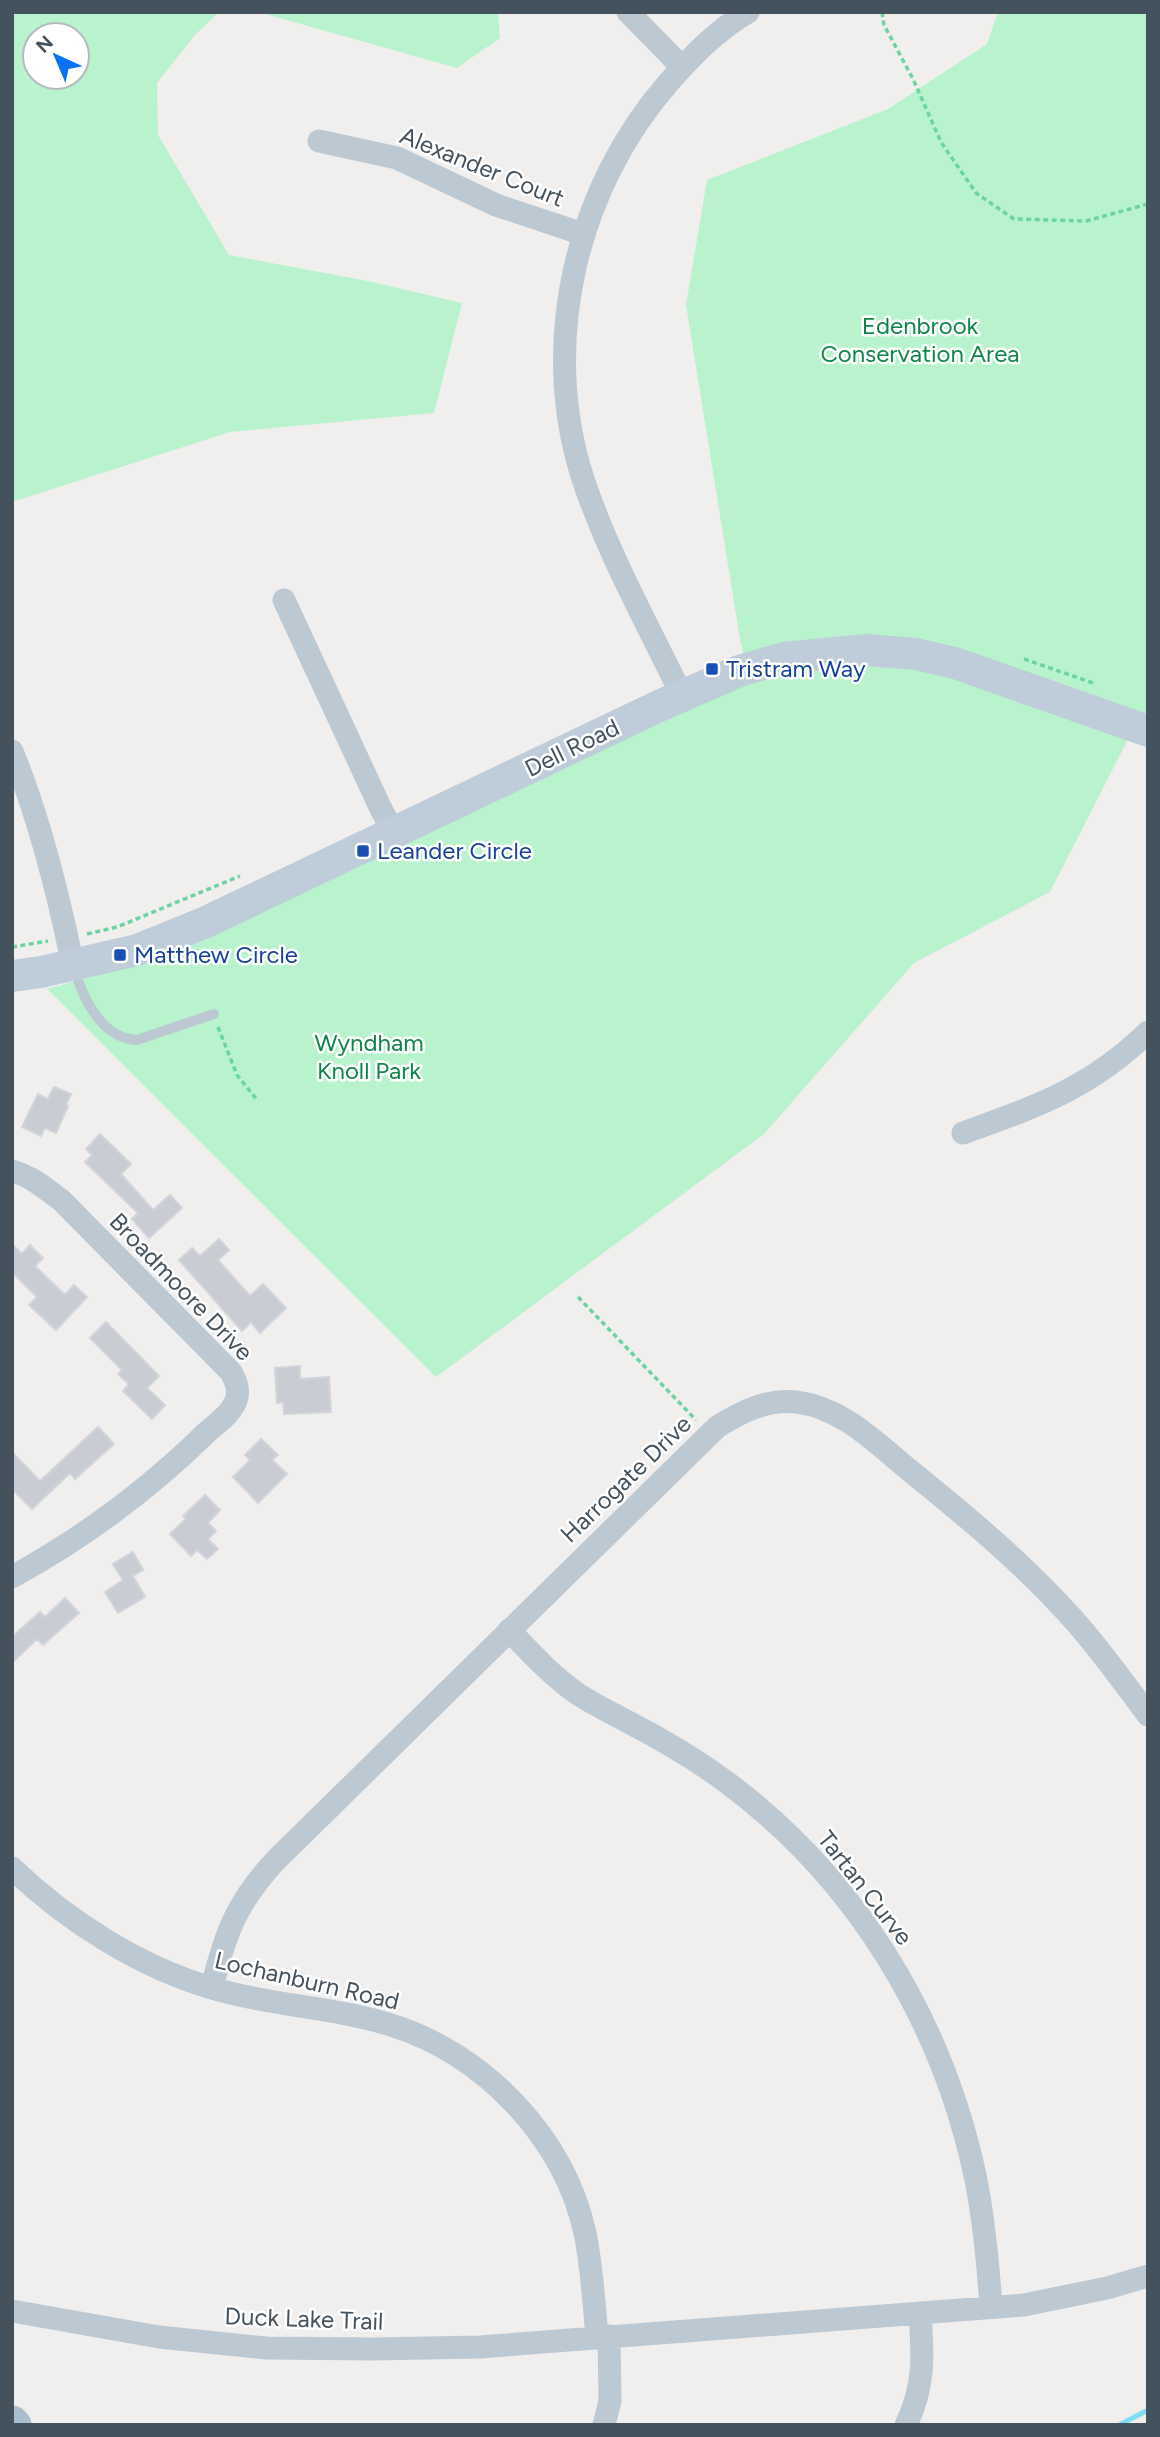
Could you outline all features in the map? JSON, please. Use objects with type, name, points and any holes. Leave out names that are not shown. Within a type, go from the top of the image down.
[{"type":"street","points":[[628,12],[682,67]]},
{"type":"street","points":[[682,696],[603,529],[583,477],[570,422],[565,366],[566,310],[583,234],[619,150],[651,103],[682,67],[723,27],[748,12]]},
{"type":"street","name":"Alexander Court","points":[[319,141],[397,158],[496,205],[583,234]]},
{"type":"street","points":[[284,600],[394,832]]},
{"type":"street","name":"Dell Road","points":[[12,976],[137,950],[206,922],[682,696],[739,671],[784,657],[866,650],[916,654],[955,663],[1148,731]]},
{"type":"street","points":[[12,751],[29,793],[44,842],[73,965]]},
{"type":"street","points":[[963,1133],[1040,1105],[1085,1083],[1125,1054],[1148,1032]]},
{"type":"street","name":"Broadmoore Drive","points":[[12,1171],[21,1173],[61,1200],[231,1371],[237,1385],[236,1399],[229,1411],[170,1468],[133,1499],[12,1577]]},
{"type":"street","name":"Harrogate Drive","points":[[212,1989],[218,1963],[236,1913],[253,1885],[710,1434],[740,1413],[766,1404],[796,1402],[823,1409],[848,1420],[968,1518],[1023,1567],[1074,1620],[1148,1715]]},
{"type":"street","name":"Tartan Curve","points":[[509,1630],[551,1673],[578,1694],[667,1743],[725,1781],[778,1823],[825,1872],[868,1926],[904,1984],[935,2045],[958,2110],[975,2176],[986,2243],[991,2307]]},
{"type":"street","name":"Lochanburn Road","points":[[12,1868],[52,1903],[93,1933],[129,1953],[212,1989],[284,2005],[346,2013],[393,2025],[438,2045],[469,2064],[515,2103],[546,2142],[569,2185],[585,2231],[603,2337],[610,2401],[604,2425]]},
{"type":"street","points":[[991,2307],[1024,2305],[1107,2288],[1148,2276]]},
{"type":"street","name":"Duck Lake Trail","points":[[12,2311],[159,2337],[266,2348],[373,2350],[603,2337],[991,2307]]},
{"type":"street","points":[[906,2425],[915,2407],[922,2379],[920,2313]]},
{"type":"lane","points":[[73,965],[88,1005],[108,1026],[128,1039],[137,1040],[214,1014]]},
{"type":"path","points":[[882,12],[884,25],[913,79],[941,142],[976,193],[1014,219],[1086,221],[1148,204]]},
{"type":"path","points":[[214,1014],[237,1075],[258,1101]]},
{"type":"path","points":[[578,1297],[710,1434]]},
{"type":"green space","points":[[12,12],[219,12],[195,35],[157,83],[158,135],[229,255],[368,281],[462,303],[434,413],[230,432],[12,502]]},
{"type":"green space","points":[[258,12],[498,12],[500,38],[457,68]]},
{"type":"green space","name":"Edenbrook Conservation Area","points":[[998,12],[1148,12],[1148,716],[1141,714],[1050,892],[914,963],[764,1134],[436,1377],[47,989],[136,964],[750,681],[740,639],[686,305],[707,180],[888,109],[987,44]]},
{"type":"building","points":[[54,1087],[71,1094],[56,1133],[45,1128],[41,1136],[22,1127],[38,1094],[48,1099]]},
{"type":"building","points":[[100,1134],[131,1164],[121,1174],[153,1210],[170,1195],[182,1208],[149,1238],[132,1219],[138,1213],[85,1162],[92,1155],[86,1149]]},
{"type":"building","points":[[219,1239],[229,1250],[218,1260],[250,1296],[263,1284],[286,1308],[260,1333],[251,1322],[242,1331],[179,1260],[192,1248],[200,1256]]},
{"type":"building","points":[[12,1244],[22,1254],[30,1245],[43,1258],[35,1266],[65,1295],[74,1285],[87,1297],[56,1330],[29,1305],[37,1297],[12,1272]]},
{"type":"building","points":[[106,1322],[159,1376],[147,1388],[165,1405],[152,1419],[123,1391],[129,1384],[118,1374],[122,1370],[90,1338]]},
{"type":"building","points":[[300,1366],[300,1379],[329,1377],[331,1412],[284,1414],[283,1402],[277,1403],[275,1368]]},
{"type":"building","points":[[98,1427],[114,1444],[75,1479],[70,1473],[32,1509],[12,1489],[12,1452],[40,1481]]},
{"type":"building","points":[[261,1439],[278,1455],[272,1460],[287,1474],[258,1503],[233,1477],[250,1460],[245,1455]]},
{"type":"building","points":[[205,1495],[220,1510],[208,1523],[216,1531],[208,1539],[218,1549],[207,1559],[197,1550],[191,1556],[170,1534],[186,1519],[183,1516]]},
{"type":"building","points":[[133,1552],[143,1570],[133,1576],[145,1597],[118,1613],[105,1592],[123,1580],[113,1564]]},
{"type":"building","points":[[65,1598],[79,1613],[43,1645],[37,1639],[12,1663],[12,1637],[40,1612],[45,1617]]},
{"type":"waterway","points":[[1119,2425],[1148,2410]]},
{"type":"place","name":"Tristram Way","points":[[712,669]]},
{"type":"place","name":"Leander Circle","points":[[363,851]]},
{"type":"place","name":"Matthew Circle","points":[[120,955]]},
{"type":"park label","name":"Wyndham Knoll Park","points":[[369,1057]]}]
